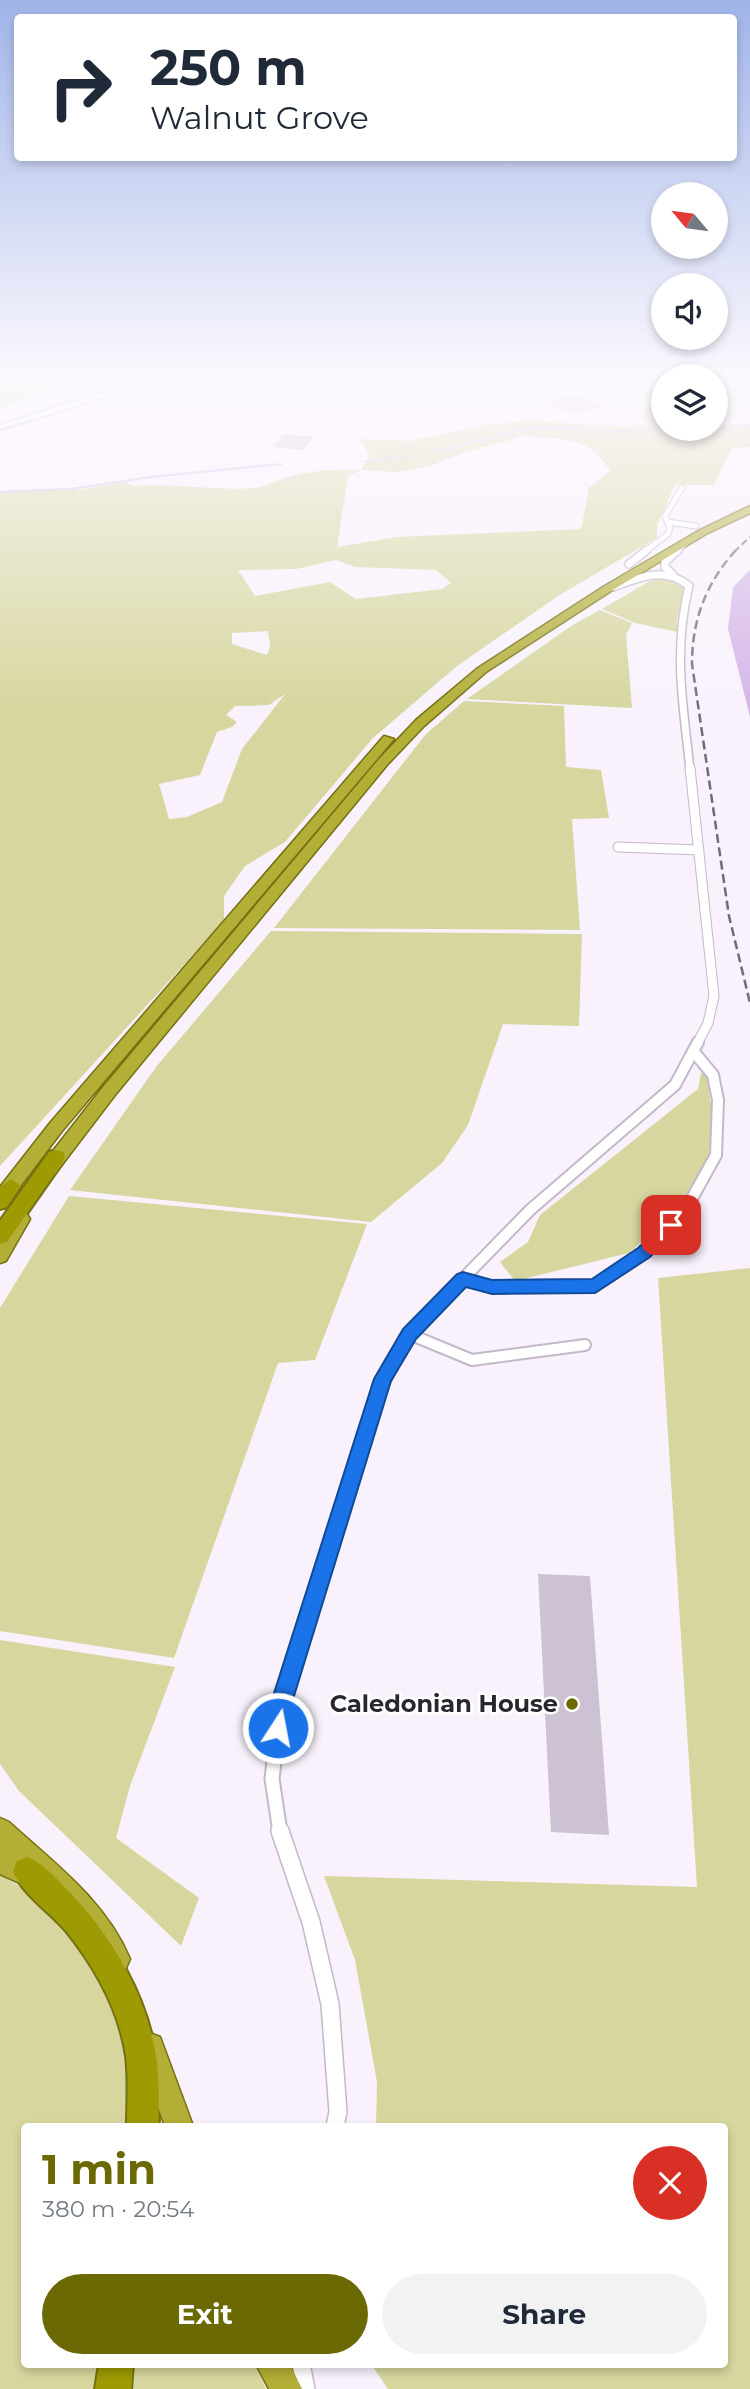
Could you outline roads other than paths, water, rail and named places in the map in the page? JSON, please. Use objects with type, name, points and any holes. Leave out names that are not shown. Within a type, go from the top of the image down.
[{"type":"highway","points":[[4,1196],[82,1096],[391,735],[441,689],[473,665],[629,564],[696,526],[750,502]]},
{"type":"highway","points":[[0,1236],[56,1157],[383,762],[411,733],[482,670],[607,589],[750,509]]},
{"type":"highway","points":[[0,1256],[56,1157]]},
{"type":"highway","points":[[0,1831],[90,1914],[113,1948],[178,2123]]},
{"type":"highway","points":[[14,1866],[90,1914]]},
{"type":"highway","points":[[14,1866],[69,1912],[98,1948],[124,1992],[140,2048],[143,2123]]},
{"type":"highway","points":[[113,2389],[116,2368]]},
{"type":"highway","points":[[274,2368],[286,2389]]},
{"type":"street","points":[[629,564],[668,534],[665,516],[680,491]]},
{"type":"street","points":[[668,522],[696,526]]},
{"type":"street","points":[[336,2123],[338,2112],[330,2004],[311,1922],[282,1844],[272,1779],[279,1709],[383,1379],[410,1334],[530,1210],[675,1085],[708,1023],[714,996],[678,660],[682,615],[689,586],[664,567],[665,562],[685,543]]},
{"type":"street","points":[[607,589],[645,573],[675,577]]},
{"type":"street","points":[[618,847],[699,850]]},
{"type":"street","points":[[463,1279],[492,1287],[595,1286],[644,1252],[685,1211],[716,1154],[718,1100],[713,1075],[694,1052]]},
{"type":"street","points":[[410,1334],[472,1360],[585,1345]]},
{"type":"street","points":[[302,2368],[306,2389]]},
{"type":"waterway","points":[[0,492],[12,491]]},
{"type":"railway","points":[[735,551],[750,537]]},
{"type":"railway","points":[[735,551],[716,576],[703,603],[695,632],[692,664],[729,916],[750,1003]]},
{"type":"place","name":"Caledonian House","points":[[572,1704]]}]
